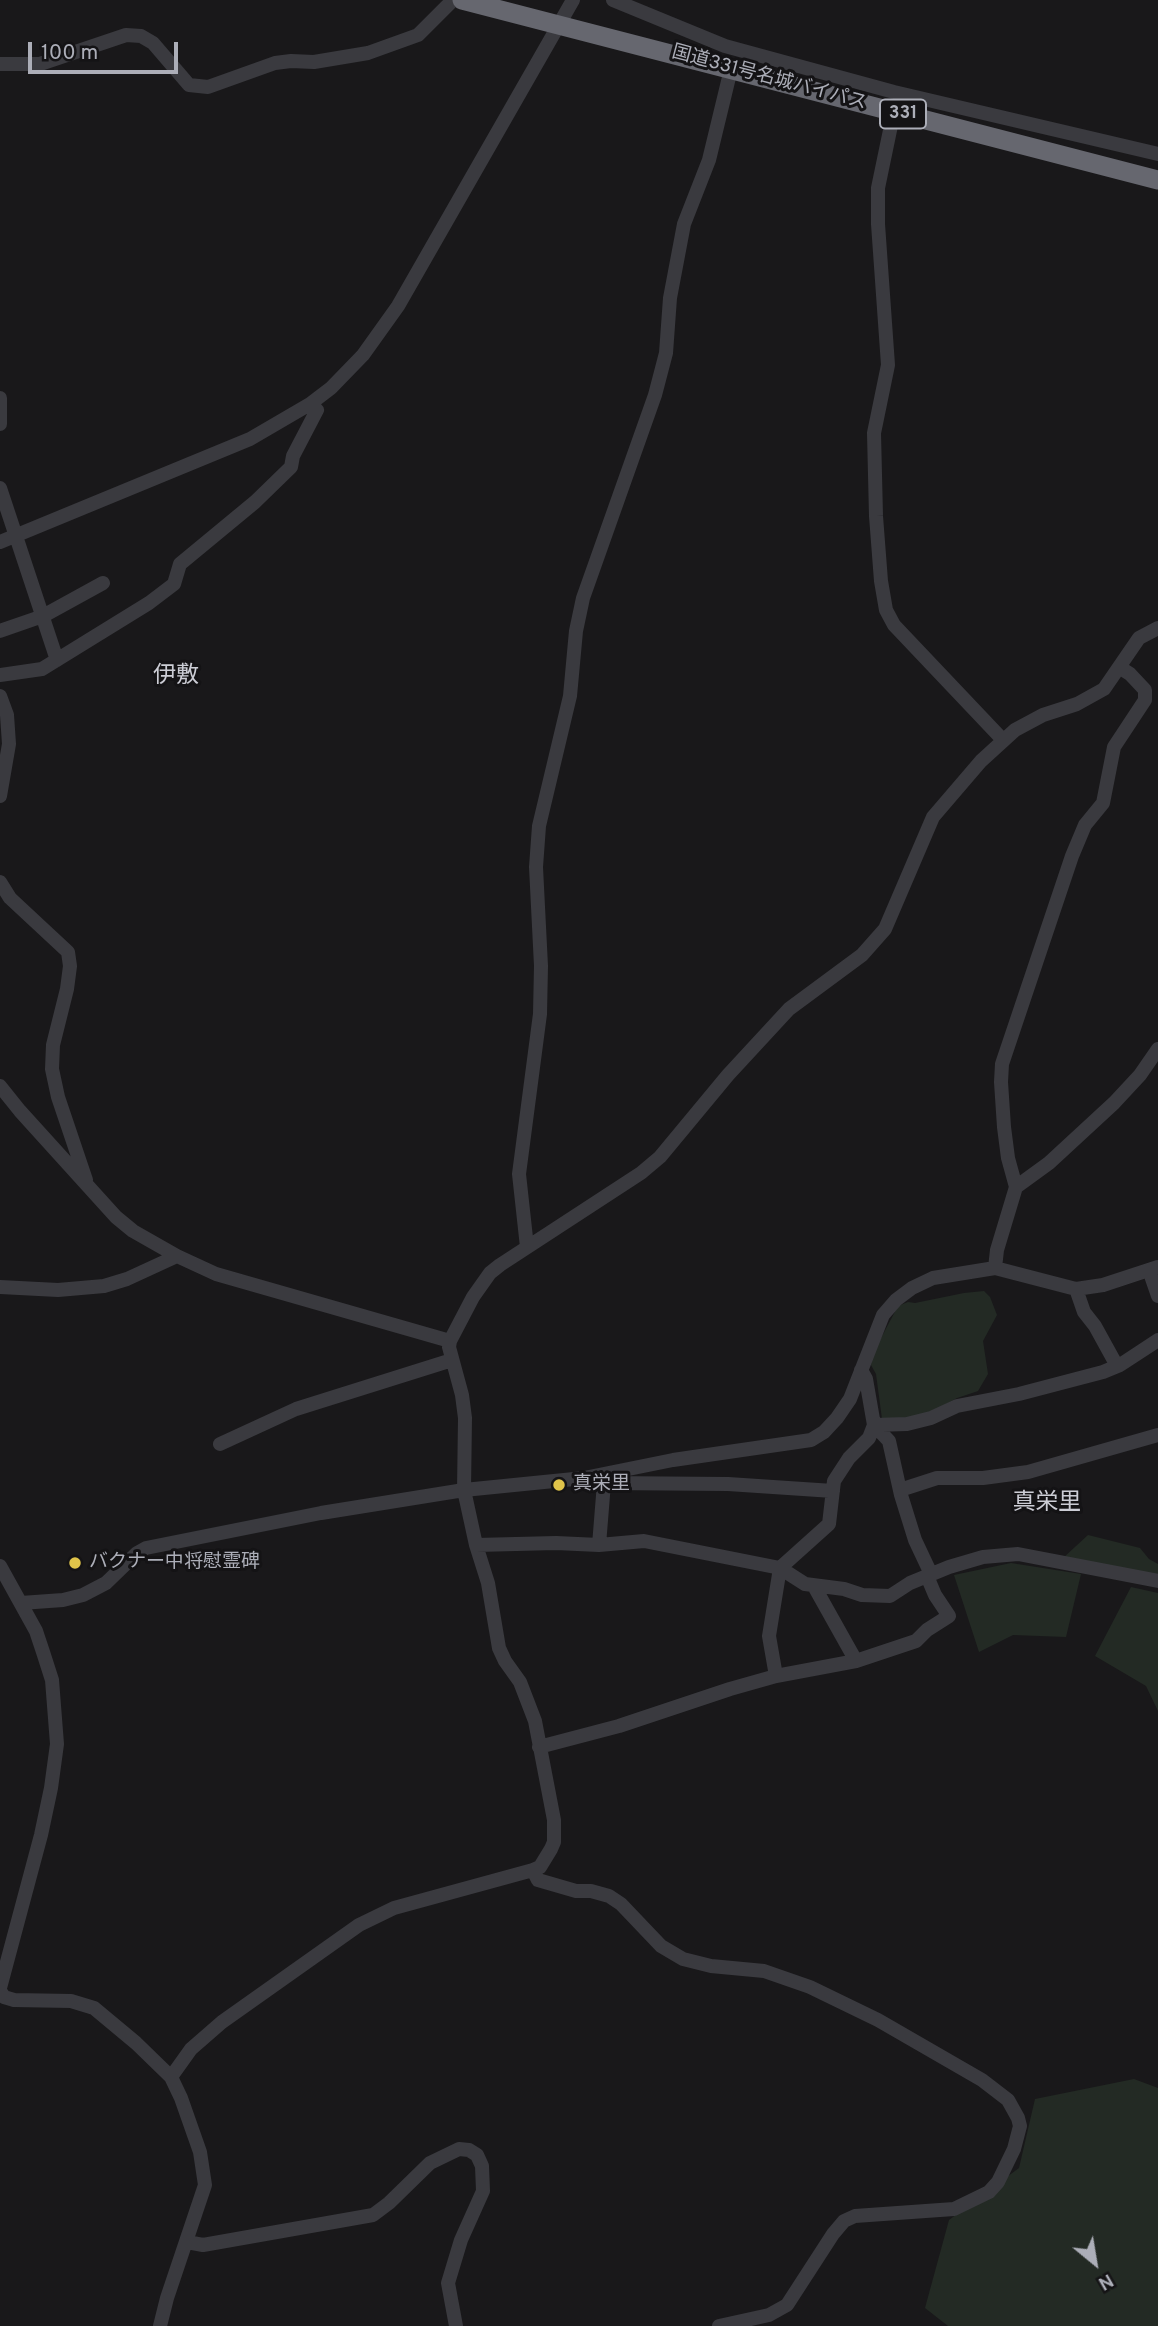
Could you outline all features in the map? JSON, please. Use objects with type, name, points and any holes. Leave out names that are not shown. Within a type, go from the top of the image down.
[{"type":"highway","name":"国道331号名城バイパス","points":[[462,0],[1158,180]]},
{"type":"street","points":[[0,64],[40,64],[126,35],[141,36],[153,43],[189,85],[197,88],[208,87],[275,63],[314,62],[368,53],[418,35],[453,0]]},
{"type":"street","points":[[0,542],[250,439],[310,404],[331,388],[381,332],[573,0]]},
{"type":"street","points":[[613,0],[725,46],[963,108],[1158,154]]},
{"type":"street","points":[[527,1247],[519,1174],[540,1014],[541,966],[536,867],[539,826],[570,696],[576,631],[583,597],[666,353],[670,298],[684,224],[709,160],[731,69]]},
{"type":"street","points":[[958,128],[963,108]]},
{"type":"street","points":[[894,111],[878,188],[888,365],[874,433],[876,516],[886,610],[894,625],[1003,740]]},
{"type":"street","points":[[0,398],[0,424]]},
{"type":"street","points":[[0,675],[42,669],[149,604],[174,583],[180,564],[255,502],[291,467],[293,456],[317,410],[310,404]]},
{"type":"street","points":[[0,488],[57,660]]},
{"type":"street","points":[[0,631],[43,616],[103,583]]},
{"type":"street","points":[[171,2077],[191,2049],[222,2022],[359,1925],[394,1908],[533,1870],[540,1867],[546,1859],[554,1842],[550,1789],[526,1694],[499,1648],[488,1583],[476,1545],[464,1490],[463,1395],[452,1360],[450,1341],[473,1297],[490,1273],[641,1173],[660,1157],[728,1075],[789,1009],[862,955],[885,929],[933,817],[981,761],[1015,730],[1043,715],[1077,704],[1104,689],[1139,638],[1158,628]]},
{"type":"street","points":[[995,1268],[996,1250],[1016,1187],[1005,1137],[1002,1064],[1072,856],[1085,825],[1103,803],[1114,747],[1145,700],[1145,690],[1119,667]]},
{"type":"street","points":[[0,696],[7,715],[9,744],[0,796]]},
{"type":"street","points":[[0,883],[10,898],[68,952],[70,966],[67,989],[53,1045],[52,1069],[58,1097],[87,1185]]},
{"type":"street","points":[[1016,1187],[1049,1163],[1114,1102],[1140,1075],[1158,1049]]},
{"type":"street","points":[[0,1086],[116,1217],[133,1231],[177,1256],[216,1274],[450,1341]]},
{"type":"street","points":[[0,1287],[58,1290],[104,1286],[127,1279],[177,1256]]},
{"type":"street","points":[[602,1479],[673,1460],[811,1440],[824,1432],[850,1399],[883,1315],[896,1300],[912,1288],[933,1278],[995,1268],[1076,1289],[1103,1285],[1153,1268],[1158,1296]]},
{"type":"street","points":[[1076,1289],[1084,1312],[1096,1326],[1116,1366]]},
{"type":"street","points":[[874,1426],[906,1424],[931,1418],[957,1406],[1019,1394],[1103,1372],[1158,1340]]},
{"type":"street","points":[[220,1444],[296,1409],[452,1360]]},
{"type":"street","points":[[776,1676],[769,1636],[780,1568],[829,1524],[834,1481],[849,1458],[869,1438],[874,1426],[862,1370]]},
{"type":"street","points":[[539,1747],[619,1726],[776,1676],[856,1661],[916,1641],[927,1630],[950,1616],[935,1595],[915,1540],[888,1441],[874,1426]]},
{"type":"street","points":[[900,1490],[937,1478],[983,1478],[1028,1472],[1158,1435]]},
{"type":"street","points":[[599,1545],[602,1479]]},
{"type":"street","points":[[12,1595],[63,1600],[83,1595],[106,1583],[137,1553],[146,1548],[321,1513],[464,1490],[602,1479],[833,1491]]},
{"type":"street","points":[[476,1545],[599,1545],[644,1541],[780,1568],[804,1584],[844,1589],[862,1595],[890,1596],[909,1583],[983,1557],[1017,1554],[1158,1581]]},
{"type":"street","points":[[0,1566],[12,1595],[36,1631],[52,1680],[57,1744],[41,1835],[0,1989],[5,1997],[14,2000],[71,2001],[94,2008],[136,2042],[171,2077],[181,2098],[205,2175],[202,2198],[160,2326]]},
{"type":"street","points":[[814,1586],[856,1661]]},
{"type":"street","points":[[533,1870],[538,1880],[576,1891],[591,1891],[609,1896],[621,1904],[661,1946],[683,1959],[711,1966],[764,1971],[810,1987],[878,2020],[982,2080],[1008,2100],[1018,2118],[1020,2126],[1014,2149],[998,2182],[989,2192],[954,2209],[855,2216],[844,2221],[787,2305],[769,2315],[719,2326]]},
{"type":"street","points":[[187,2242],[203,2245],[373,2215],[430,2163],[459,2149],[469,2150],[477,2155],[482,2166],[483,2191],[461,2240],[450,2273],[448,2283],[456,2326]]},
{"type":"shaded area","points":[[984,1291],[990,1297],[997,1315],[983,1341],[988,1374],[978,1391],[957,1398],[929,1414],[908,1419],[882,1419],[876,1374],[871,1365],[872,1355],[898,1306],[908,1302]]},
{"type":"shaded area","points":[[1088,1535],[1140,1548],[1149,1559],[1158,1564],[1158,1576],[1063,1558]]},
{"type":"shaded area","points":[[1011,1563],[1081,1574],[1066,1637],[1013,1635],[979,1652],[954,1575]]},
{"type":"shaded area","points":[[1131,1587],[1158,1593],[1158,1711],[1146,1686],[1095,1656]]},
{"type":"shaded area","points":[[1134,2079],[1158,2088],[1158,2326],[948,2326],[925,2308],[949,2220],[1019,2168],[1035,2099]]},
{"type":"place","name":"真栄里","points":[[559,1485]]},
{"type":"place","name":"バクナー中将慰霊碑","points":[[75,1563]]},
{"type":"district","name":"伊敷","points":[[176,677]]},
{"type":"district","name":"真栄里","points":[[1047,1504]]}]
